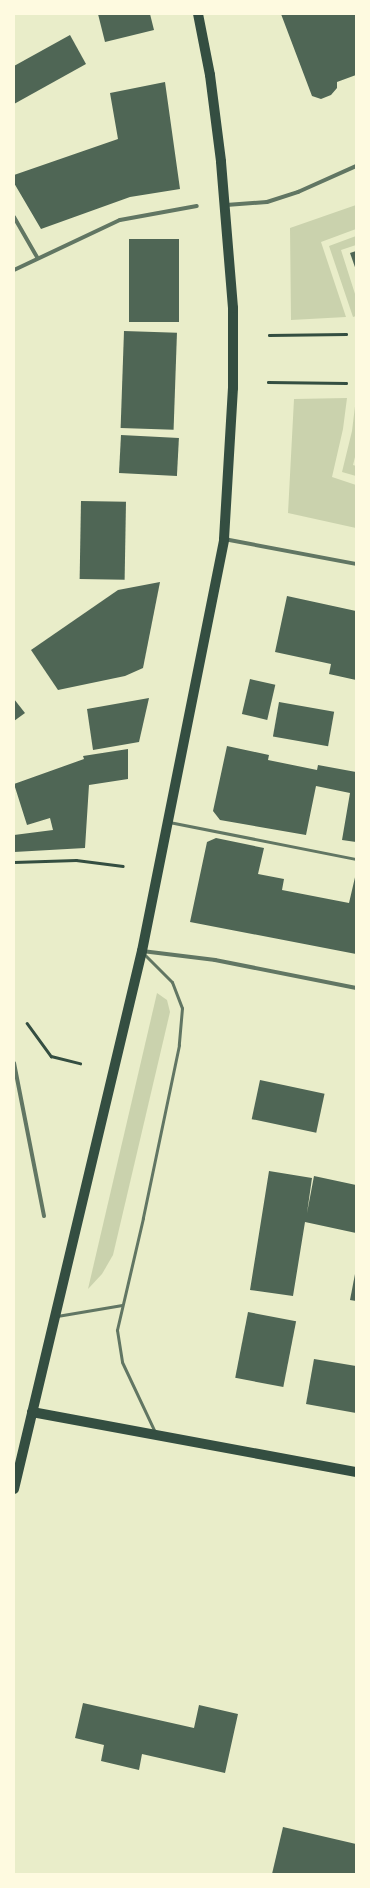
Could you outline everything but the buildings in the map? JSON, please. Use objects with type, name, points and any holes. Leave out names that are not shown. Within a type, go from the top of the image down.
[{"type":"main road","points":[[14,1489],[142,951],[224,539],[233,388],[233,308],[226,205],[210,75],[198,14]]},
{"type":"main road","points":[[32,1412],[356,1472]]},
{"type":"street","points":[[226,205],[266,202],[298,192],[356,166]]},
{"type":"street","points":[[14,270],[120,220],[197,206]]},
{"type":"street","points":[[14,217],[37,258]]},
{"type":"street","points":[[224,539],[356,564]]},
{"type":"street","points":[[142,951],[216,960],[356,988]]},
{"type":"street","points":[[14,1063],[44,1216]]},
{"type":"lane","points":[[168,822],[356,859]]},
{"type":"lane","points":[[142,951],[172,982],[182,1008],[179,1045],[143,1218],[117,1330],[122,1362],[156,1434]]},
{"type":"lane","points":[[56,1316],[122,1305]]},
{"type":"path","points":[[269,335],[346,334]]},
{"type":"path","points":[[268,382],[346,383]]},
{"type":"path","points":[[14,862],[76,860],[123,866]]},
{"type":"path","points":[[27,1023],[51,1056],[80,1063]]},
{"type":"green space","points":[[356,205],[356,229],[321,242],[346,317],[291,320],[290,228]]},
{"type":"green space","points":[[356,236],[356,245],[341,250],[356,297],[356,316],[353,317],[329,246]]},
{"type":"green space","points":[[347,398],[343,429],[332,477],[356,485],[356,528],[288,513],[294,399]]},
{"type":"green space","points":[[356,398],[356,453],[353,465],[356,466],[356,476],[342,472],[352,431]]},
{"type":"green space","points":[[157,993],[167,1000],[170,1012],[113,1255],[102,1274],[88,1289]]}]
